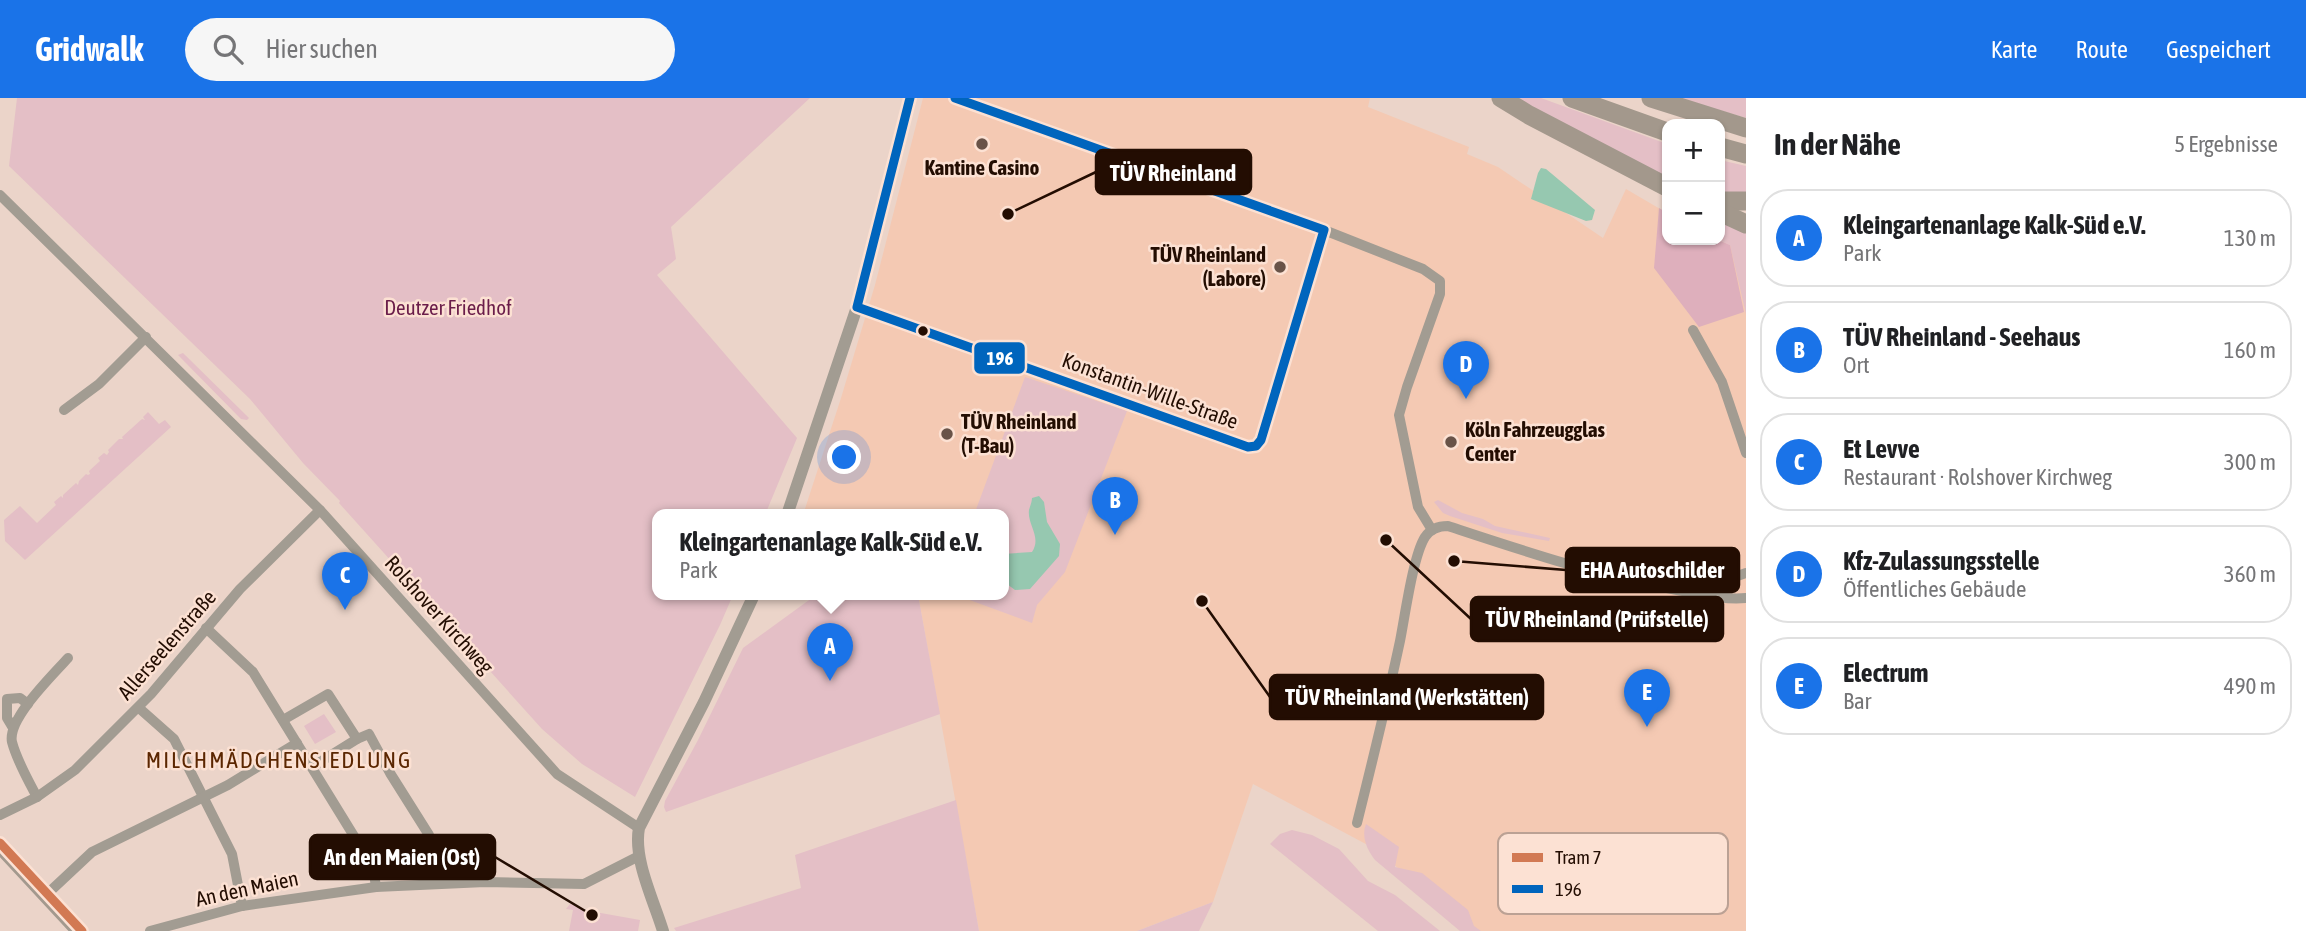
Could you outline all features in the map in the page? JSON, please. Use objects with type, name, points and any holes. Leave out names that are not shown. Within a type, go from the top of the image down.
[{"type":"highway","points":[[1501,98],[1662,184]]},
{"type":"highway","points":[[1572,98],[1662,130]]},
{"type":"highway","points":[[1651,98],[1746,128]]},
{"type":"highway","points":[[1725,148],[1746,154]]},
{"type":"highway","points":[[1725,201],[1746,201]]},
{"type":"highway","points":[[1725,214],[1746,224]]},
{"type":"main road","points":[[0,847],[78,931]]},
{"type":"street","points":[[789,509],[857,307],[910,98]]},
{"type":"street","points":[[955,98],[1324,230],[1423,270],[1440,281],[1440,295],[1399,415],[1418,507],[1432,530]]},
{"type":"street","name":"Rolshover Kirchweg","points":[[0,195],[320,510],[557,774],[639,828]]},
{"type":"street","name":"Konstantin-Wille-Straße","points":[[857,307],[1248,447],[1256,446],[1261,440],[1324,230]]},
{"type":"street","points":[[1693,330],[1723,382],[1746,453]]},
{"type":"street","points":[[64,410],[99,384],[146,337]]},
{"type":"street","name":"Allerseelenstraße","points":[[0,815],[37,797],[75,770],[139,708],[240,589],[320,510]]},
{"type":"street","points":[[1357,823],[1416,563],[1425,537],[1432,530],[1448,526],[1638,584],[1727,599],[1746,598]]},
{"type":"street","points":[[1677,590],[1746,573]]},
{"type":"street","points":[[663,931],[639,856],[639,828],[704,702],[752,600]]},
{"type":"street","points":[[206,628],[253,672],[373,867],[376,887]]},
{"type":"street","points":[[37,797],[11,740],[13,728],[28,704],[68,658]]},
{"type":"street","points":[[283,720],[328,694],[357,739]]},
{"type":"street","points":[[13,728],[7,719],[7,699],[20,698],[28,704]]},
{"type":"street","points":[[139,708],[174,739],[232,854],[242,906]]},
{"type":"street","points":[[312,767],[369,734],[429,835],[432,883]]},
{"type":"street","points":[[45,895],[92,852],[228,785],[297,743]]},
{"type":"street","name":"An den Maien","points":[[150,931],[242,906],[376,887],[432,883],[584,884],[639,856]]},
{"type":"shaded area","points":[[923,98],[1370,98],[1368,107],[1469,147],[1467,154],[1498,167],[1603,238],[1626,189],[1662,210],[1662,245],[1725,243],[1746,253],[1746,931],[1467,931],[1379,851],[1253,784],[1213,902],[1137,931],[979,931],[919,600],[1009,600],[1009,509],[805,509],[875,285]]},
{"type":"shaded area","points":[[1541,168],[1546,169],[1595,210],[1592,220],[1586,221],[1531,199]]},
{"type":"shaded area","points":[[1659,208],[1662,210],[1662,245],[1730,245],[1744,312],[1699,327],[1654,268]]},
{"type":"shaded area","points":[[1039,496],[1044,502],[1047,522],[1060,544],[1059,556],[1030,589],[1015,590],[1009,586],[1009,554],[1032,552],[1035,547],[1029,515],[1032,498]]},
{"type":"green space","name":"Deutzer Friedhof","points":[[17,98],[810,98],[671,227],[676,259],[657,275],[797,438],[767,509],[652,509],[652,600],[731,600],[635,797],[582,764],[542,729],[340,501],[303,463],[250,399],[9,166]]},
{"type":"green space","points":[[1514,98],[1541,98],[1662,142],[1662,175]]},
{"type":"green space","points":[[1678,98],[1746,98],[1746,118]]},
{"type":"green space","points":[[1725,161],[1746,166],[1746,195],[1725,195]]},
{"type":"green space","points":[[1725,221],[1746,231],[1746,314],[1730,245],[1725,243]]},
{"type":"green space","points":[[183,353],[249,418],[247,420],[241,419],[178,355]]},
{"type":"green space","points":[[1025,377],[1127,411],[1065,572],[1037,605],[1032,623],[970,600],[1009,600],[1009,509],[976,509]]},
{"type":"green space","points":[[148,412],[159,424],[165,420],[171,427],[25,560],[5,541],[4,520],[20,506],[37,523],[56,505],[54,502],[61,496],[63,498],[76,483],[78,485],[86,474],[90,474],[89,471],[100,461],[98,458],[104,453],[107,455],[108,450],[119,439],[123,439],[122,437],[142,419],[145,420],[143,417]]},
{"type":"green space","points":[[1438,500],[1495,526],[1550,538],[1549,541],[1502,533],[1450,516],[1443,513],[1434,502]]},
{"type":"green space","points":[[809,600],[919,600],[940,714],[666,812],[665,801],[743,648]]},
{"type":"green space","points":[[324,714],[336,732],[315,744],[304,726]]},
{"type":"green space","points":[[956,800],[979,931],[676,931],[674,928],[801,888],[795,855]]},
{"type":"green space","points":[[1366,824],[1399,847],[1395,867],[1422,873],[1468,910],[1474,926],[1481,931],[1460,931],[1375,860],[1366,843]]},
{"type":"green space","points":[[1292,830],[1312,835],[1339,849],[1368,881],[1395,895],[1440,931],[1378,931],[1270,844],[1280,834]]},
{"type":"green space","points":[[1213,902],[1199,931],[1137,931]]},
{"type":"green space","points":[[570,904],[584,910],[640,920],[638,931],[569,931],[573,910],[566,909]]},
{"type":"tram line","name":"7","points":[[0,843],[82,931]]},
{"type":"transit line","name":"196","points":[[910,98],[857,307],[1248,447],[1256,446],[1261,440],[1324,230],[955,98]]},
{"type":"place","name":"Kantine Casino","points":[[982,144]]},
{"type":"place","name":"TÜV Rheinland","points":[[1008,214]]},
{"type":"place","name":"TÜV Rheinland (Labore)","points":[[1280,267]]},
{"type":"place","name":"Kfz-Zulassungsstelle","points":[[1466,399]]},
{"type":"place","name":"TÜV Rheinland (T-Bau)","points":[[947,434]]},
{"type":"place","name":"Köln Fahrzeugglas Center","points":[[1451,442]]},
{"type":"place","name":"TÜV Rheinland - Seehaus","points":[[1115,535]]},
{"type":"place","name":"TÜV Rheinland (Prüfstelle)","points":[[1386,540]]},
{"type":"place","name":"EHA Autoschilder","points":[[1454,561]]},
{"type":"place","name":"TÜV Rheinland (Werkstätten)","points":[[1202,601]]},
{"type":"place","name":"Et Levve","points":[[345,610]]},
{"type":"place","name":"Kleingartenanlage Kalk-Süd e.V.","points":[[830,681]]},
{"type":"place","name":"Electrum","points":[[1647,727]]},
{"type":"place","name":"An den Maien (Ost)","points":[[592,915]]},
{"type":"district","name":"MILCHMÄDCHENSIEDLUNG","points":[[279,760]]}]
